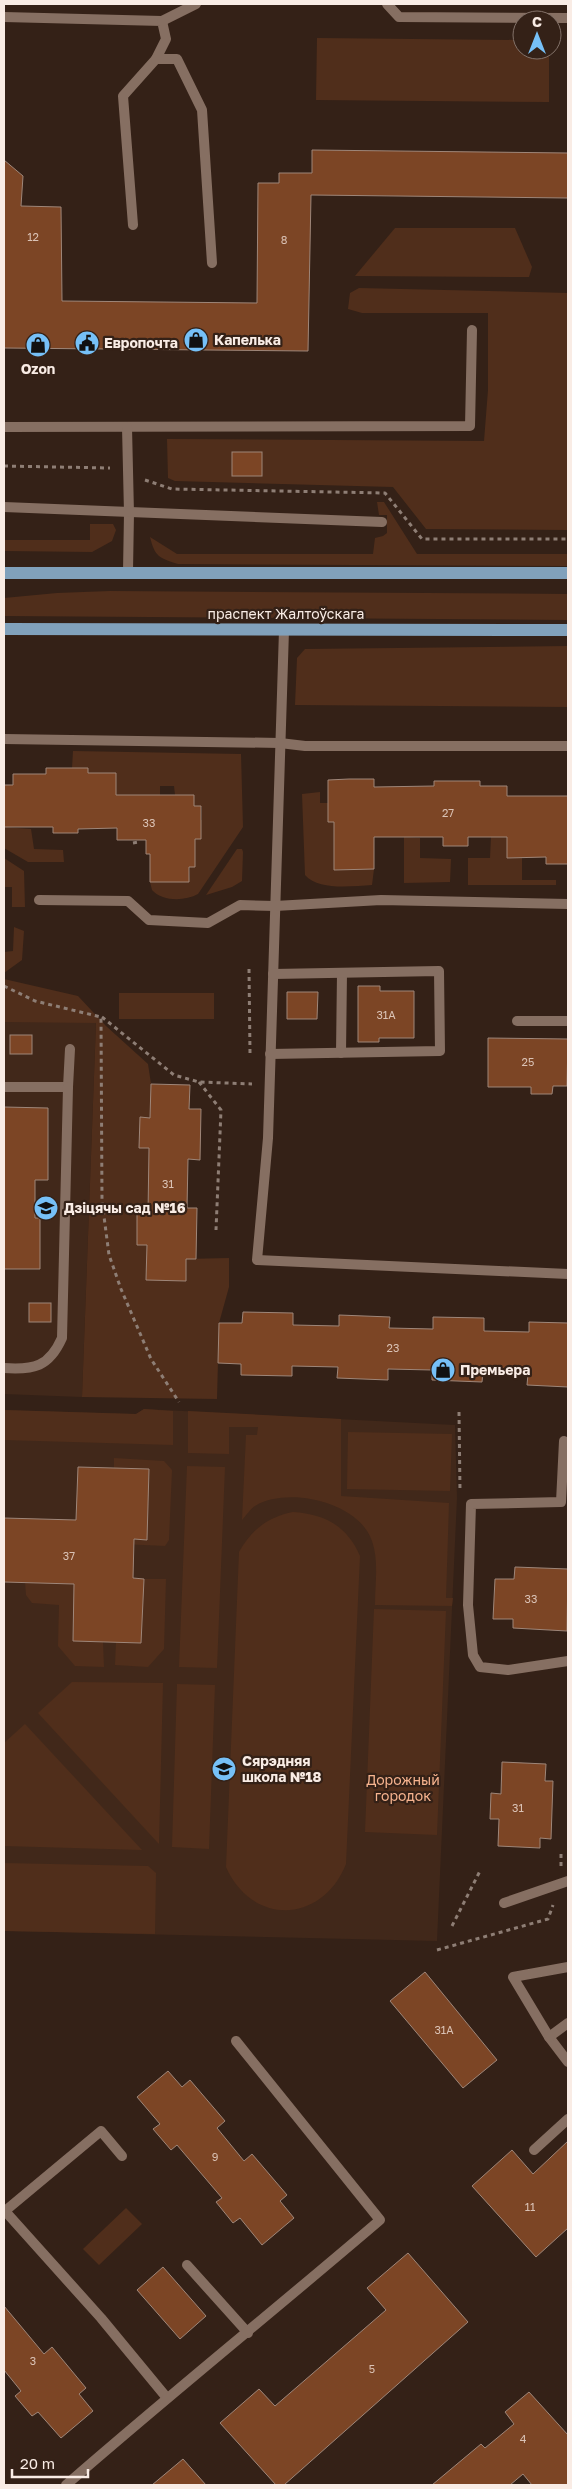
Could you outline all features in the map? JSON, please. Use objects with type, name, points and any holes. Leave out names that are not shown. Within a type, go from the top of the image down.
[{"type":"main road","points":[[4,573],[128,571],[568,572]]},
{"type":"main road","name":"праспект Жалтоўскага","points":[[4,629],[568,630]]},
{"type":"lane","points":[[4,17],[162,21],[196,4]]},
{"type":"lane","points":[[387,4],[399,17],[568,18]]},
{"type":"lane","points":[[133,225],[123,96],[156,59],[166,39],[162,21]]},
{"type":"lane","points":[[156,59],[177,59],[202,110],[212,263]]},
{"type":"lane","points":[[4,426],[470,426],[472,330]]},
{"type":"lane","points":[[127,426],[128,571]]},
{"type":"lane","points":[[4,507],[382,522]]},
{"type":"lane","points":[[284,630],[268,1138],[256,1260],[568,1274]]},
{"type":"lane","points":[[4,740],[280,743],[305,746],[568,746]]},
{"type":"lane","points":[[39,900],[128,900],[149,920],[208,923],[240,905],[275,906],[381,900],[568,904]]},
{"type":"lane","points":[[270,1054],[440,1051],[439,971],[273,974]]},
{"type":"lane","points":[[341,1053],[342,973]]},
{"type":"lane","points":[[517,1021],[568,1021]]},
{"type":"lane","points":[[4,1368],[26,1369],[41,1364],[56,1352],[62,1338],[70,1049]]},
{"type":"lane","points":[[4,1087],[68,1087]]},
{"type":"lane","points":[[564,1441],[561,1502],[471,1504],[468,1604],[472,1655],[480,1667],[508,1670],[568,1661]]},
{"type":"lane","points":[[504,1903],[568,1881]]},
{"type":"lane","points":[[568,1967],[513,1977],[549,2037],[568,2062]]},
{"type":"lane","points":[[549,2037],[568,2023]]},
{"type":"lane","points":[[66,2485],[380,2220],[236,2041]]},
{"type":"lane","points":[[534,2150],[568,2118]]},
{"type":"lane","points":[[122,2156],[101,2131],[5,2211],[101,2318],[167,2398]]},
{"type":"lane","points":[[187,2265],[248,2333]]},
{"type":"path","points":[[133,843],[139,842]]},
{"type":"path","points":[[249,969],[251,1061]]},
{"type":"path","points":[[4,986],[35,1002],[101,1017],[174,1075],[199,1082],[252,1084],[251,1076]]},
{"type":"path","points":[[101,1017],[102,1201],[109,1255],[120,1289],[151,1359],[179,1402]]},
{"type":"path","points":[[199,1082],[221,1110],[216,1230]]},
{"type":"path","points":[[459,1412],[460,1498]]},
{"type":"path","points":[[452,1926],[481,1869]]},
{"type":"shaded area","name":"Дзіцячы сад №16","points":[[4,1022],[96,1022],[82,1397],[4,1394]]},
{"type":"shaded area","name":"Сярэдняя школа №18","points":[[144,1409],[455,1425],[457,1498],[437,1941],[4,1931],[4,1410],[136,1414]]},
{"type":"green space","points":[[317,38],[512,40],[512,60],[549,60],[549,102],[316,100]]},
{"type":"green space","points":[[395,228],[515,228],[532,267],[529,277],[355,276]]},
{"type":"green space","points":[[359,288],[568,293],[568,530],[426,529],[393,487],[175,481],[168,478],[167,439],[484,441],[488,390],[488,313],[362,313],[348,309],[350,293]]},
{"type":"green space","points":[[377,502],[384,502],[417,554],[568,554],[568,566],[178,564],[159,556],[154,549],[150,537],[177,554],[373,554],[375,538],[387,533],[387,515],[379,515]]},
{"type":"green space","points":[[90,524],[113,524],[116,530],[112,541],[92,552],[4,551],[4,540],[90,540]]},
{"type":"green space","points":[[110,591],[568,594],[568,620],[4,616],[4,598]]},
{"type":"green space","points":[[568,646],[568,707],[295,705],[297,658],[305,649]]},
{"type":"green space","points":[[73,751],[241,754],[243,827],[198,894],[181,899],[162,897],[152,890],[150,882],[189,882],[194,820],[202,820],[202,807],[194,806],[193,795],[175,795],[174,786],[160,786],[160,795],[116,800],[116,773],[104,773],[88,778],[88,768],[72,768]]},
{"type":"green space","points":[[320,792],[320,803],[328,803],[328,822],[334,822],[334,870],[374,869],[372,885],[327,885],[311,880],[305,875],[302,794]]},
{"type":"green space","points":[[4,827],[31,829],[34,849],[63,850],[64,862],[28,862],[4,848]]},
{"type":"green space","points":[[404,837],[420,838],[420,858],[451,859],[450,882],[404,883]]},
{"type":"green space","points":[[491,837],[507,837],[507,858],[522,858],[522,880],[556,880],[556,885],[468,885],[468,858],[490,858]]},
{"type":"green space","points":[[237,849],[242,849],[243,852],[242,881],[232,887],[206,895]]},
{"type":"green space","points":[[4,858],[24,871],[25,907],[12,907],[12,887],[4,887]]},
{"type":"green space","points":[[14,927],[24,931],[22,960],[4,973],[4,952],[13,951]]},
{"type":"green space","points":[[4,979],[78,996],[106,1026],[148,1064],[151,1084],[150,1118],[140,1118],[139,1148],[149,1148],[148,1214],[137,1214],[137,1244],[147,1245],[186,1280],[186,1259],[229,1258],[229,1287],[219,1323],[217,1399],[82,1397],[96,1023],[4,1022]]},
{"type":"green space","points":[[119,993],[214,993],[214,1019],[119,1019]]},
{"type":"green space","points":[[144,1409],[173,1411],[173,1445],[4,1440],[4,1410],[136,1414]]},
{"type":"green space","points":[[188,1411],[341,1419],[341,1496],[449,1503],[446,1598],[453,1598],[452,1606],[375,1605],[376,1565],[374,1549],[365,1527],[353,1516],[321,1501],[303,1498],[269,1500],[255,1506],[242,1520],[246,1435],[257,1435],[258,1427],[229,1427],[229,1454],[188,1453]]},
{"type":"green space","points":[[348,1432],[452,1434],[450,1491],[347,1489]]},
{"type":"green space","points":[[114,1458],[164,1461],[172,1470],[169,1540],[165,1546],[122,1544],[122,1539],[147,1540],[149,1469],[114,1468]]},
{"type":"green space","points":[[187,1466],[225,1467],[217,1668],[179,1667]]},
{"type":"green space","points":[[293,1512],[305,1513],[325,1519],[342,1529],[360,1556],[346,1864],[335,1884],[321,1898],[304,1907],[287,1910],[269,1908],[252,1900],[238,1886],[226,1867],[239,1552],[249,1537],[262,1525],[276,1517]]},
{"type":"green space","points":[[75,1567],[73,1641],[103,1642],[104,1667],[75,1666],[58,1646],[59,1605],[32,1603],[26,1595],[25,1582]]},
{"type":"green space","points":[[144,1579],[166,1579],[164,1649],[148,1667],[115,1665],[116,1642],[141,1643]]},
{"type":"green space","name":"Дорожный городок","points":[[374,1609],[446,1611],[437,1835],[365,1832]]},
{"type":"green space","points":[[72,1682],[163,1683],[159,1844],[38,1713]]},
{"type":"green space","points":[[177,1684],[215,1685],[209,1849],[172,1847]]},
{"type":"green space","points":[[25,1724],[142,1850],[4,1846],[4,1743]]},
{"type":"green space","points":[[4,1863],[148,1866],[156,1873],[155,1934],[4,1931]]},
{"type":"green space","points":[[126,2208],[142,2224],[99,2265],[83,2249]]},
{"type":"building","points":[[312,150],[568,153],[568,198],[311,195],[308,351],[4,348],[4,160],[23,176],[21,206],[61,207],[62,301],[257,303],[258,183],[279,183],[279,173],[312,173]]},
{"type":"building","points":[[232,452],[262,452],[262,476],[232,476]]},
{"type":"building","points":[[46,768],[88,768],[88,773],[116,773],[116,795],[194,795],[194,806],[201,806],[201,839],[195,839],[195,867],[189,867],[189,882],[150,882],[150,854],[146,854],[146,840],[117,840],[117,828],[78,829],[78,833],[53,833],[53,827],[4,827],[4,785],[13,785],[13,774],[46,774]]},
{"type":"building","points":[[374,779],[374,787],[434,786],[434,781],[480,781],[480,786],[507,786],[507,796],[568,796],[568,864],[546,864],[546,857],[507,858],[507,837],[468,837],[468,846],[443,846],[443,837],[374,837],[374,869],[334,870],[334,822],[328,822],[328,780]]},
{"type":"building","points":[[358,986],[380,986],[380,991],[414,991],[414,1038],[379,1038],[379,1042],[358,1042]]},
{"type":"building","points":[[287,992],[318,992],[317,1019],[287,1019]]},
{"type":"building","points":[[10,1035],[32,1035],[32,1054],[10,1054]]},
{"type":"building","points":[[488,1038],[568,1039],[567,1086],[553,1086],[552,1094],[531,1094],[531,1087],[488,1087]]},
{"type":"building","points":[[151,1084],[190,1085],[189,1109],[201,1109],[200,1160],[188,1159],[187,1208],[197,1208],[196,1259],[186,1259],[186,1281],[146,1280],[147,1245],[137,1245],[137,1214],[148,1214],[149,1148],[139,1148],[140,1117],[150,1118]]},
{"type":"building","points":[[4,1107],[48,1108],[48,1180],[35,1180],[35,1218],[40,1218],[40,1269],[4,1269]]},
{"type":"building","points":[[29,1303],[51,1303],[51,1322],[29,1322]]},
{"type":"building","points":[[243,1312],[293,1313],[293,1325],[339,1326],[339,1315],[390,1317],[389,1328],[433,1329],[433,1317],[484,1318],[484,1331],[529,1332],[529,1322],[568,1323],[568,1387],[527,1385],[528,1374],[483,1372],[482,1382],[432,1380],[432,1370],[388,1369],[388,1380],[337,1378],[338,1367],[292,1366],[292,1376],[241,1375],[241,1364],[218,1363],[219,1323],[242,1323]]},
{"type":"building","points":[[78,1467],[149,1469],[147,1540],[134,1539],[133,1578],[144,1579],[141,1643],[73,1641],[74,1584],[4,1582],[4,1518],[76,1520]]},
{"type":"building","points":[[515,1567],[568,1569],[567,1631],[513,1628],[513,1619],[493,1619],[495,1579],[514,1579]]},
{"type":"building","points":[[502,1762],[546,1764],[545,1781],[553,1781],[551,1839],[540,1838],[540,1848],[498,1846],[499,1819],[490,1819],[491,1793],[501,1794]]},
{"type":"building","points":[[425,1972],[497,2060],[463,2088],[390,2001]]},
{"type":"building","points":[[168,2071],[182,2087],[190,2080],[225,2121],[217,2128],[244,2161],[252,2154],[287,2195],[280,2201],[294,2218],[262,2245],[240,2218],[233,2223],[216,2202],[222,2198],[177,2145],[171,2150],[153,2129],[160,2124],[137,2097]]},
{"type":"building","points":[[568,2141],[568,2228],[536,2257],[472,2186],[512,2150],[533,2174]]},
{"type":"building","points":[[408,2253],[468,2322],[284,2485],[276,2485],[220,2423],[259,2389],[275,2406],[386,2310],[367,2288]]},
{"type":"building","points":[[163,2267],[206,2316],[180,2339],[137,2290]]},
{"type":"building","points":[[4,2306],[44,2354],[52,2347],[86,2388],[79,2394],[93,2411],[61,2438],[38,2412],[32,2416],[15,2396],[21,2391],[4,2370]]},
{"type":"building","points":[[529,2392],[568,2435],[568,2485],[532,2485],[523,2474],[510,2485],[432,2485],[481,2444],[485,2448],[514,2424],[505,2412]]},
{"type":"building","points":[[183,2459],[206,2485],[152,2485]]},
{"type":"place","name":"Капелька","points":[[196,340]]},
{"type":"place","name":"Европочта","points":[[87,343]]},
{"type":"place","name":"Ozon","points":[[38,345]]},
{"type":"place","name":"Дзіцячы сад №16","points":[[46,1208]]},
{"type":"place","name":"Премьера","points":[[443,1370]]},
{"type":"place","name":"Сярэдняя школа №18","points":[[224,1769]]}]
